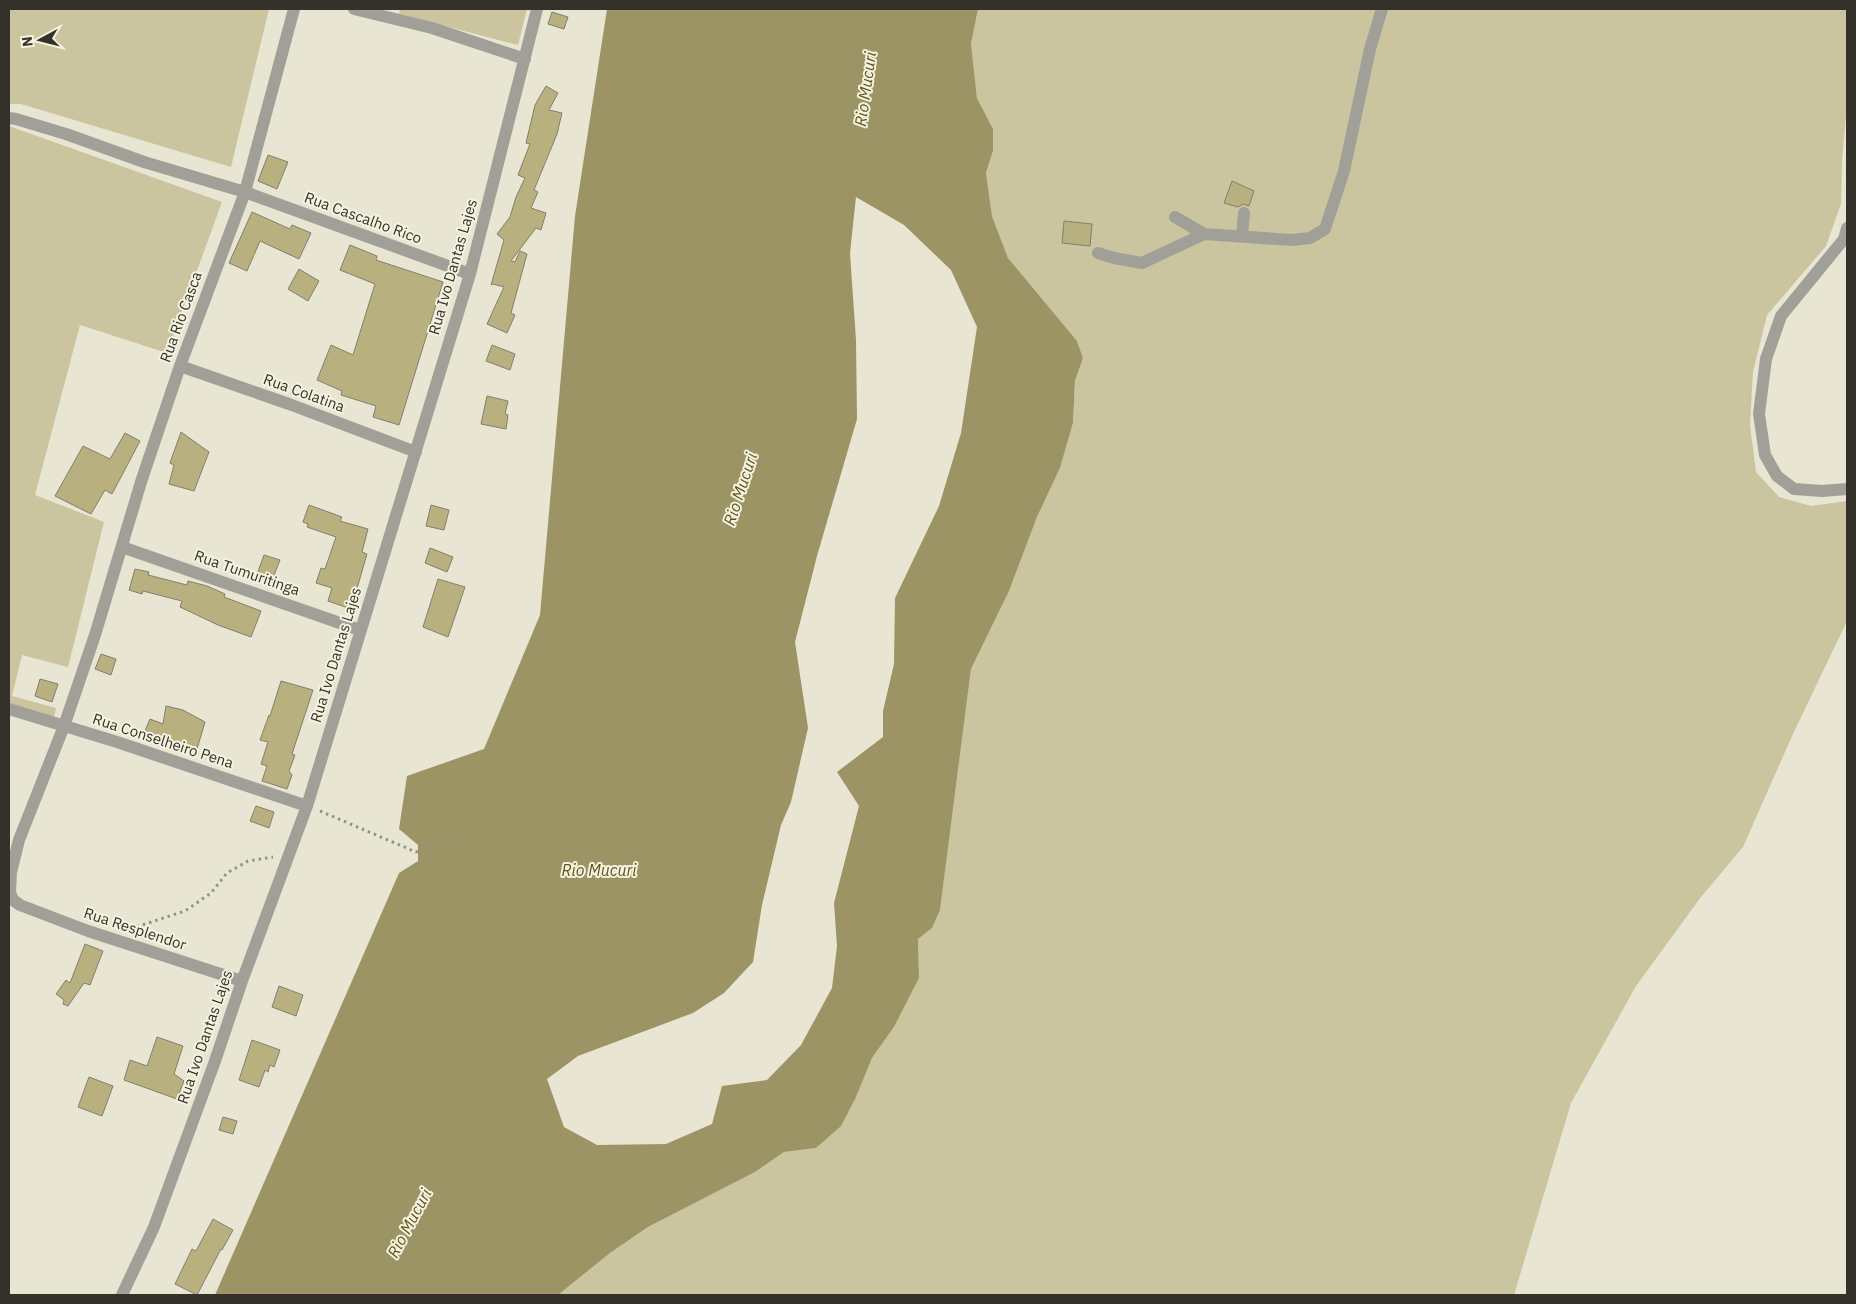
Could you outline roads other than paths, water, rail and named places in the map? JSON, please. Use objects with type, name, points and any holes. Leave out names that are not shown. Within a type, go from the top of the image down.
[{"type":"street","name":"Rua Rio Casca","points":[[20,905],[13,900],[10,892],[11,872],[20,840],[64,726],[95,635],[141,482],[180,366],[245,192],[294,9]]},
{"type":"street","points":[[354,9],[432,28],[525,59]]},
{"type":"street","name":"Rua Ivo Dantas Lajes","points":[[122,1295],[154,1227],[307,806],[470,274],[536,9]]},
{"type":"street","points":[[1175,217],[1204,234],[1292,240],[1310,238],[1325,229],[1344,171],[1370,49],[1382,9]]},
{"type":"street","name":"Rua Cascalho Rico","points":[[9,118],[66,134],[144,162],[245,192],[470,274]]},
{"type":"street","points":[[1242,236],[1244,213]]},
{"type":"street","points":[[1847,228],[1844,239],[1781,316],[1766,359],[1759,414],[1765,454],[1777,476],[1794,489],[1822,491],[1847,489]]},
{"type":"street","points":[[1098,253],[1142,263],[1204,234]]},
{"type":"street","name":"Rua Colatina","points":[[180,366],[289,404],[416,452]]},
{"type":"street","name":"Rua Tumuritinga","points":[[122,547],[360,630]]},
{"type":"street","name":"Rua Conselheiro Pena","points":[[9,709],[307,806]]},
{"type":"street","name":"Rua Resplendor","points":[[20,905],[88,931],[242,981]]},
{"type":"water","name":"Rio Mucuri","points":[[607,9],[978,9],[971,44],[977,98],[993,129],[993,151],[986,173],[992,216],[1008,258],[1077,341],[1083,358],[1075,381],[1073,423],[1060,468],[1037,517],[1009,591],[971,669],[940,910],[932,928],[918,939],[919,978],[894,1027],[872,1058],[856,1097],[841,1126],[816,1148],[784,1152],[755,1172],[648,1227],[610,1253],[558,1295],[215,1295],[399,873],[418,861],[418,845],[399,829],[407,776],[484,749],[540,615],[575,216]],"holes":[[[856,197],[904,225],[951,270],[977,327],[961,433],[939,506],[895,598],[894,664],[883,711],[883,737],[837,772],[859,806],[834,903],[837,946],[832,988],[801,1045],[767,1080],[722,1086],[712,1124],[666,1144],[597,1145],[564,1127],[547,1079],[578,1056],[693,1013],[724,993],[753,962],[762,905],[781,825],[791,802],[808,728],[795,642],[817,556],[857,419],[856,340],[850,253]]]}]
